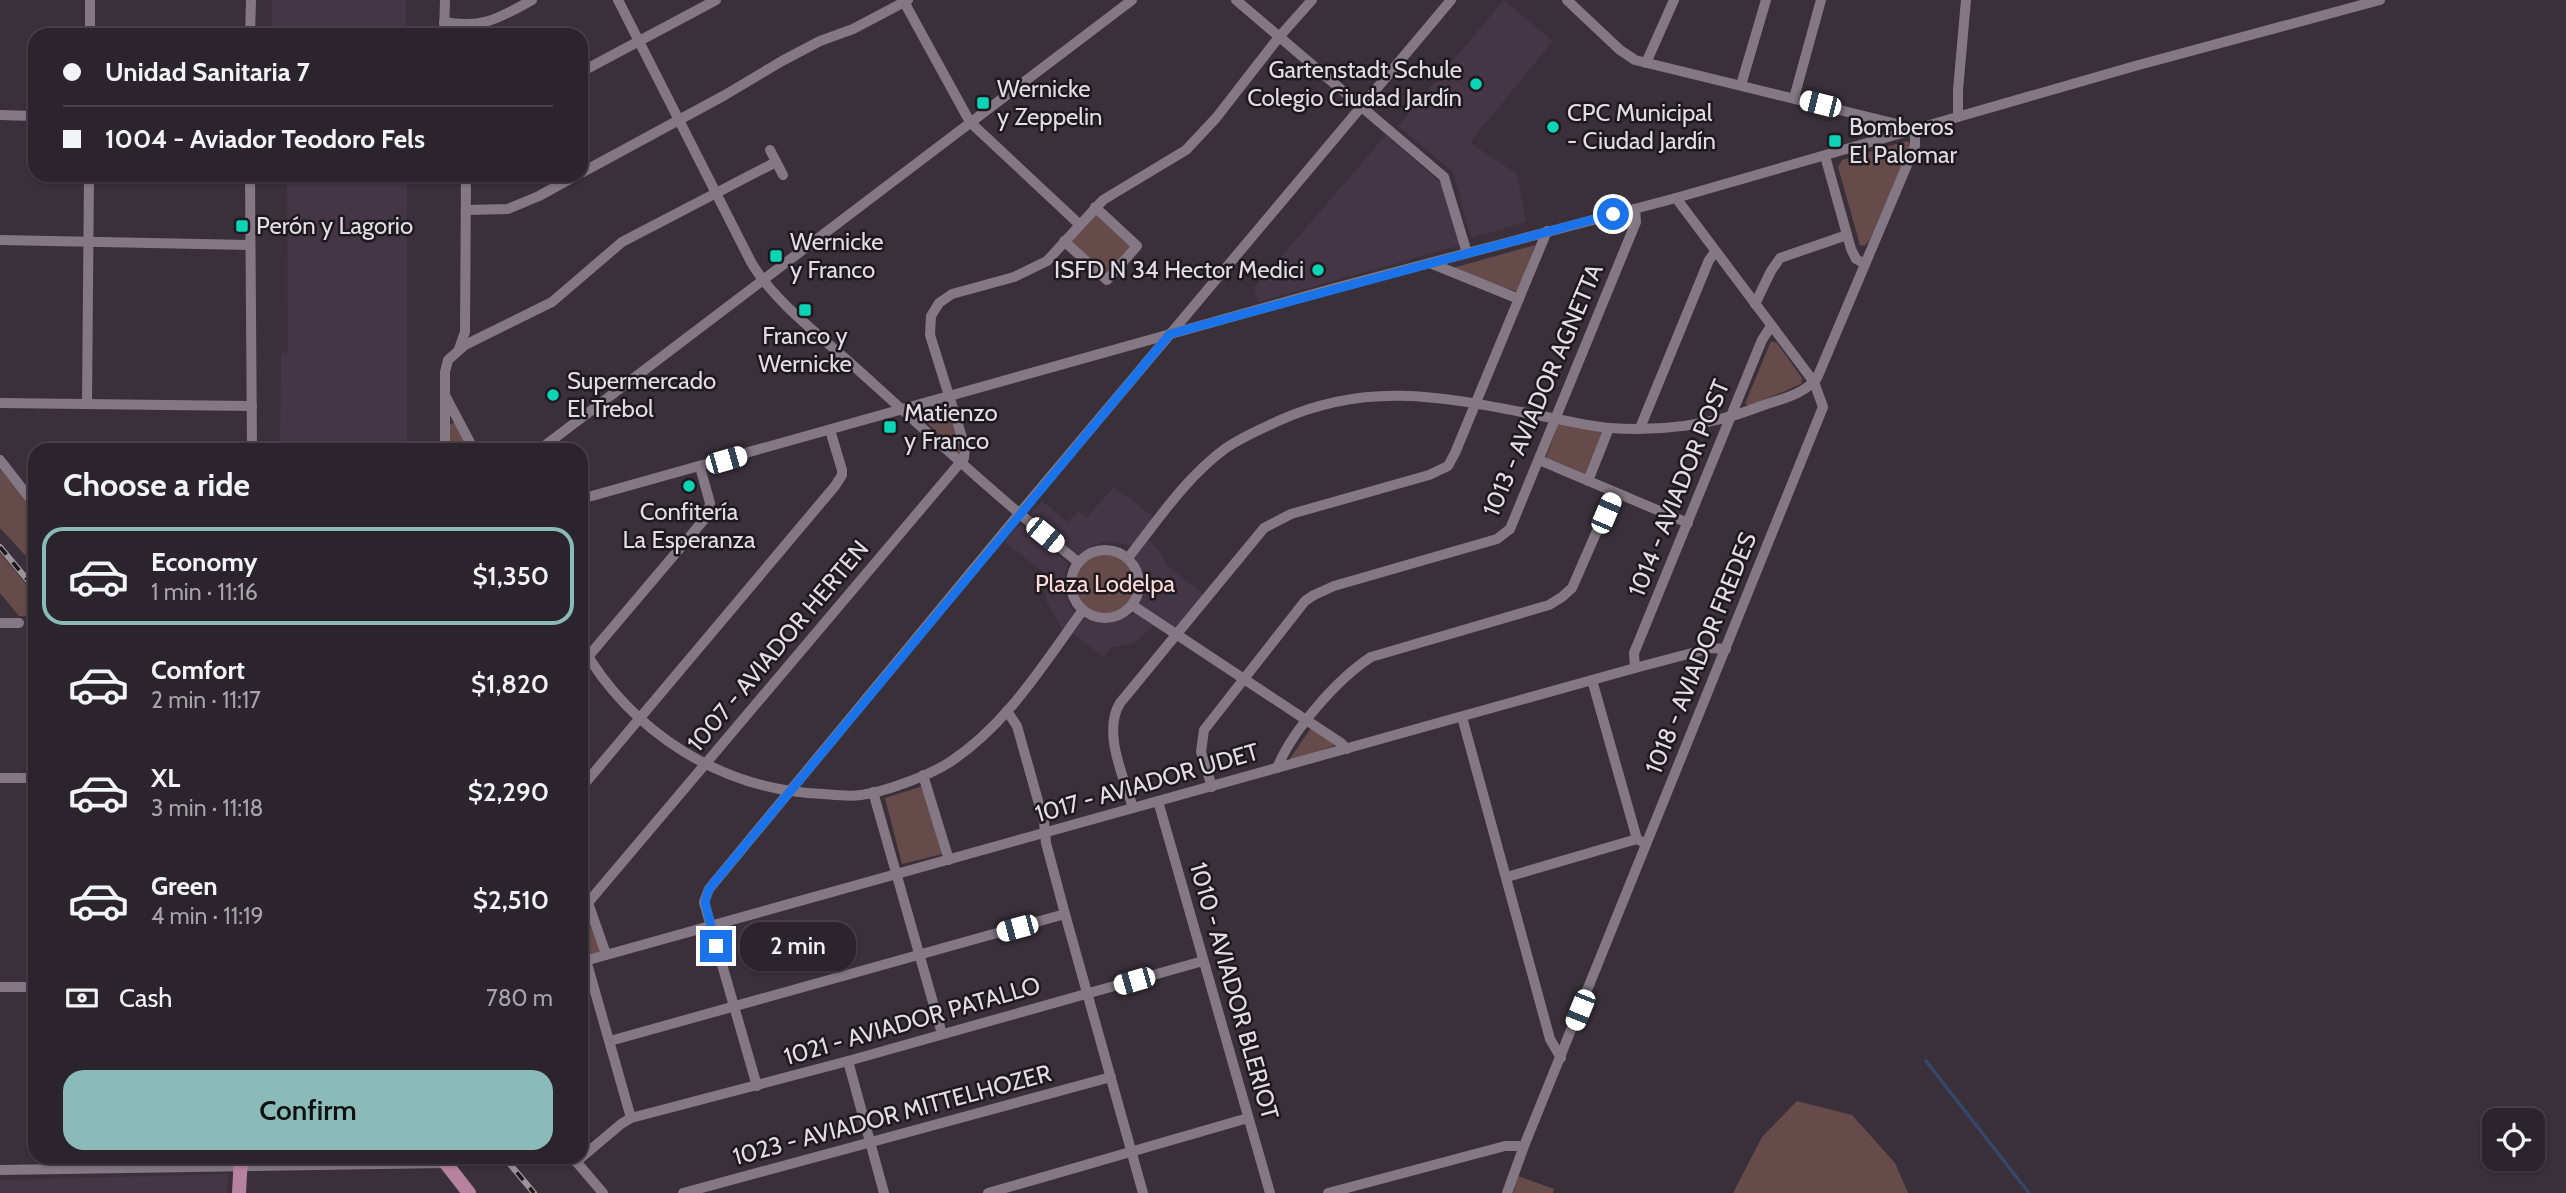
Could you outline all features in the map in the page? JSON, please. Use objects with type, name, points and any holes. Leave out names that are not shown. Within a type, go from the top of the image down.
[{"type":"main road","points":[[239,1193],[241,1164]]},
{"type":"main road","points":[[446,1164],[469,1193]]},
{"type":"street","points":[[90,0],[90,28]]},
{"type":"street","points":[[250,28],[251,0]]},
{"type":"street","points":[[444,28],[445,0]]},
{"type":"street","points":[[444,22],[483,24],[532,0]]},
{"type":"street","points":[[618,0],[762,279],[901,409],[1019,514],[1078,562]]},
{"type":"street","points":[[588,68],[716,0]]},
{"type":"street","points":[[548,443],[1132,0]]},
{"type":"street","points":[[1236,0],[1444,177],[1467,253]]},
{"type":"street","points":[[961,462],[965,447],[930,335],[931,316],[939,303],[952,295],[1014,277],[1047,261],[1095,207],[1195,142],[1312,0]]},
{"type":"street","points":[[757,1086],[710,925],[704,898],[709,889],[1019,514],[1451,0]]},
{"type":"street","points":[[1567,0],[1628,56],[1915,130]]},
{"type":"street","points":[[1646,62],[1674,0]]},
{"type":"street","points":[[1741,85],[1766,0]]},
{"type":"street","points":[[1794,98],[1821,0]]},
{"type":"street","points":[[1958,117],[1966,0]]},
{"type":"street","points":[[588,497],[1170,334],[1676,198],[2135,66],[2380,0]]},
{"type":"street","points":[[588,169],[782,61],[820,41],[860,26],[905,1],[970,122],[1079,224]]},
{"type":"street","points":[[0,115],[28,116]]},
{"type":"street","points":[[1128,558],[1180,492],[1210,462],[1238,441],[1287,417],[1325,404],[1388,394],[1421,396],[1609,428],[1640,428],[1675,426],[1731,416],[1804,390],[1820,373],[1915,146],[1915,130]]},
{"type":"street","points":[[770,150],[783,175]]},
{"type":"street","points":[[1825,156],[1847,235],[1856,259],[1865,264]]},
{"type":"street","points":[[445,443],[445,372],[448,360],[458,351],[552,302],[622,242],[776,162]]},
{"type":"street","points":[[87,404],[89,182]]},
{"type":"street","points":[[250,182],[252,443]]},
{"type":"street","points":[[458,351],[466,332],[466,182]]},
{"type":"street","points":[[466,210],[508,209],[564,182]]},
{"type":"street","points":[[1676,198],[1814,382]]},
{"type":"street","points":[[1064,242],[1107,280],[1137,246],[1095,207]]},
{"type":"street","name":"1013 - AVIADOR AGNETTA","points":[[1212,787],[1201,752],[1202,737],[1215,714],[1242,679],[1298,610],[1314,595],[1334,586],[1505,535],[1514,522],[1636,222],[1635,209]]},
{"type":"street","points":[[1133,808],[1112,737],[1112,720],[1120,703],[1254,538],[1269,525],[1291,514],[1444,469],[1455,453],[1477,404],[1547,231]]},
{"type":"street","points":[[1755,304],[1780,258],[1847,235]]},
{"type":"street","points":[[0,240],[250,245]]},
{"type":"street","points":[[1640,428],[1709,260],[1715,252]]},
{"type":"street","points":[[1430,263],[1519,299]]},
{"type":"street","name":"1014 - AVIADOR POST","points":[[1635,668],[1634,653],[1762,340],[1771,326]]},
{"type":"street","name":"1018 - AVIADOR FREDES","points":[[1507,1193],[1561,1058],[1641,841],[1726,649],[1822,413],[1822,402],[1814,382]]},
{"type":"street","points":[[446,396],[470,443]]},
{"type":"street","points":[[0,403],[252,406]]},
{"type":"street","points":[[1588,481],[1609,428]]},
{"type":"street","points":[[588,781],[840,479],[842,470],[830,430]]},
{"type":"street","points":[[0,460],[28,496]]},
{"type":"street","points":[[1539,460],[1688,523]]},
{"type":"street","name":"1007 - AVIADOR HERTEN","points":[[588,903],[961,462]]},
{"type":"street","points":[[588,656],[708,515],[710,503],[700,467]]},
{"type":"street","points":[[1277,768],[1306,721],[1347,676],[1371,657],[1549,605],[1562,597],[1572,588],[1579,575],[1614,492]]},
{"type":"street","points":[[1107,550],[1128,558],[1138,575],[1139,586],[1132,605],[1114,617],[1103,618],[1083,610],[1072,593],[1073,572],[1078,562],[1086,555],[1107,550]]},
{"type":"street","points":[[1132,605],[1347,749]]},
{"type":"street","points":[[588,665],[639,719],[688,755],[705,764],[737,779],[788,792],[860,795],[923,775],[967,750],[1007,711],[1083,610]]},
{"type":"street","points":[[0,622],[19,622]]},
{"type":"street","name":"1017 - AVIADOR UDET","points":[[588,960],[1635,668],[1711,648],[1726,649]]},
{"type":"street","points":[[1507,877],[1641,841],[1592,681]]},
{"type":"street","points":[[1007,711],[1017,726],[1065,914],[1143,1193]]},
{"type":"street","points":[[1462,717],[1550,1039],[1561,1058]]},
{"type":"street","points":[[923,775],[949,860]]},
{"type":"street","points":[[0,778],[28,778]]},
{"type":"street","points":[[873,792],[942,1034]]},
{"type":"street","name":"1010 - AVIADOR BLERIOT","points":[[1158,801],[1270,1193]]},
{"type":"street","points":[[588,914],[606,954]]},
{"type":"street","points":[[610,1041],[1065,914]]},
{"type":"street","name":"1021 - AVIADOR PATALLO","points":[[631,1118],[757,1086],[1203,961]]},
{"type":"street","points":[[588,973],[631,1118],[588,1149]]},
{"type":"street","points":[[0,987],[28,987]]},
{"type":"street","points":[[848,1061],[884,1193]]},
{"type":"street","name":"1023 - AVIADOR MITTELHOZER","points":[[683,1193],[1111,1077]]},
{"type":"street","points":[[988,1193],[1248,1118]]},
{"type":"street","points":[[1328,1193],[1505,1146],[1524,1146]]},
{"type":"street","points":[[71,1164],[71,1169]]},
{"type":"street","points":[[0,1170],[192,1164]]},
{"type":"street","points":[[578,1164],[603,1193]]},
{"type":"shaded area","points":[[272,0],[406,0],[406,28],[272,28]]},
{"type":"shaded area","name":"Gartenstadt Schule Colegio Ciudad Jardín","points":[[1504,0],[1553,41],[1471,141],[1517,174],[1526,222],[1471,238],[1453,172],[1398,126]]},
{"type":"shaded area","points":[[1386,135],[1443,185],[1461,245],[1258,302],[1254,288]]},
{"type":"shaded area","points":[[287,182],[407,182],[407,443],[280,443],[281,353],[288,352]]},
{"type":"shaded area","points":[[1114,487],[1155,518],[1131,546],[1106,541],[1080,555],[1030,520],[1032,512],[1042,501],[1068,522],[1078,511],[1087,517]]},
{"type":"shaded area","points":[[1021,525],[1068,563],[1064,594],[1075,614],[1063,630],[1046,601],[1045,574],[1005,542],[1017,526]]},
{"type":"shaded area","points":[[1149,540],[1167,565],[1204,595],[1177,629],[1135,602],[1142,583],[1135,558]]},
{"type":"shaded area","points":[[1137,613],[1155,625],[1134,643],[1111,648],[1104,657],[1072,633],[1085,619],[1109,623]]},
{"type":"shaded area","points":[[228,1174],[227,1193],[0,1193],[0,1180]]},
{"type":"green space","points":[[1907,141],[1911,144],[1869,241],[1864,246],[1860,245],[1838,167],[1842,160]]},
{"type":"green space","points":[[1095,207],[1137,246],[1107,280],[1064,241]]},
{"type":"green space","points":[[1535,245],[1518,292],[1449,269]]},
{"type":"green space","points":[[1771,341],[1777,343],[1802,378],[1801,384],[1750,406],[1745,404]]},
{"type":"green space","points":[[947,408],[961,447],[959,454],[920,416]]},
{"type":"green space","points":[[1559,422],[1606,430],[1586,477],[1545,460]]},
{"type":"green space","points":[[456,423],[465,443],[448,443],[449,425]]},
{"type":"green space","points":[[0,469],[28,503],[28,558],[0,528]]},
{"type":"green space","points":[[0,553],[28,587],[28,617],[19,616],[0,593]]},
{"type":"green space","name":"Plaza Lodelpa","points":[[1105,554],[1126,563],[1135,584],[1126,605],[1105,614],[1084,605],[1075,584],[1084,563]]},
{"type":"green space","points":[[1311,728],[1336,745],[1287,763]]},
{"type":"green space","points":[[923,786],[942,854],[902,864],[885,798]]},
{"type":"green space","points":[[588,922],[603,953],[588,957]]},
{"type":"green space","points":[[1797,1101],[1852,1115],[1895,1163],[1908,1193],[1733,1193],[1762,1137]]},
{"type":"green space","points":[[1518,1176],[1554,1189],[1553,1193],[1513,1193]]},
{"type":"waterway","points":[[1926,1061],[2029,1193]]},
{"type":"railway","points":[[0,547],[28,581]]},
{"type":"railway","points":[[510,1164],[534,1193]]},
{"type":"place","name":"Gartenstadt Schule Colegio Ciudad Jardín","points":[[1476,84]]},
{"type":"place","name":"Wernicke y Zeppelin","points":[[983,103]]},
{"type":"place","name":"CPC Municipal - Ciudad Jardín","points":[[1553,127]]},
{"type":"place","name":"Bomberos El Palomar","points":[[1835,141]]},
{"type":"place","name":"Perón y Lagorio","points":[[242,226]]},
{"type":"place","name":"Wernicke y Franco","points":[[776,256]]},
{"type":"place","name":"ISFD N 34 Hector Medici","points":[[1318,270]]},
{"type":"place","name":"Franco y Wernicke","points":[[805,310]]},
{"type":"place","name":"Supermercado El Trebol","points":[[553,395]]},
{"type":"place","name":"Matienzo y Franco","points":[[890,427]]},
{"type":"place","name":"Confitería La Esperanza","points":[[689,486]]},
{"type":"route","points":[[716,946],[704,898],[709,889],[1170,334],[1613,214]]}]
